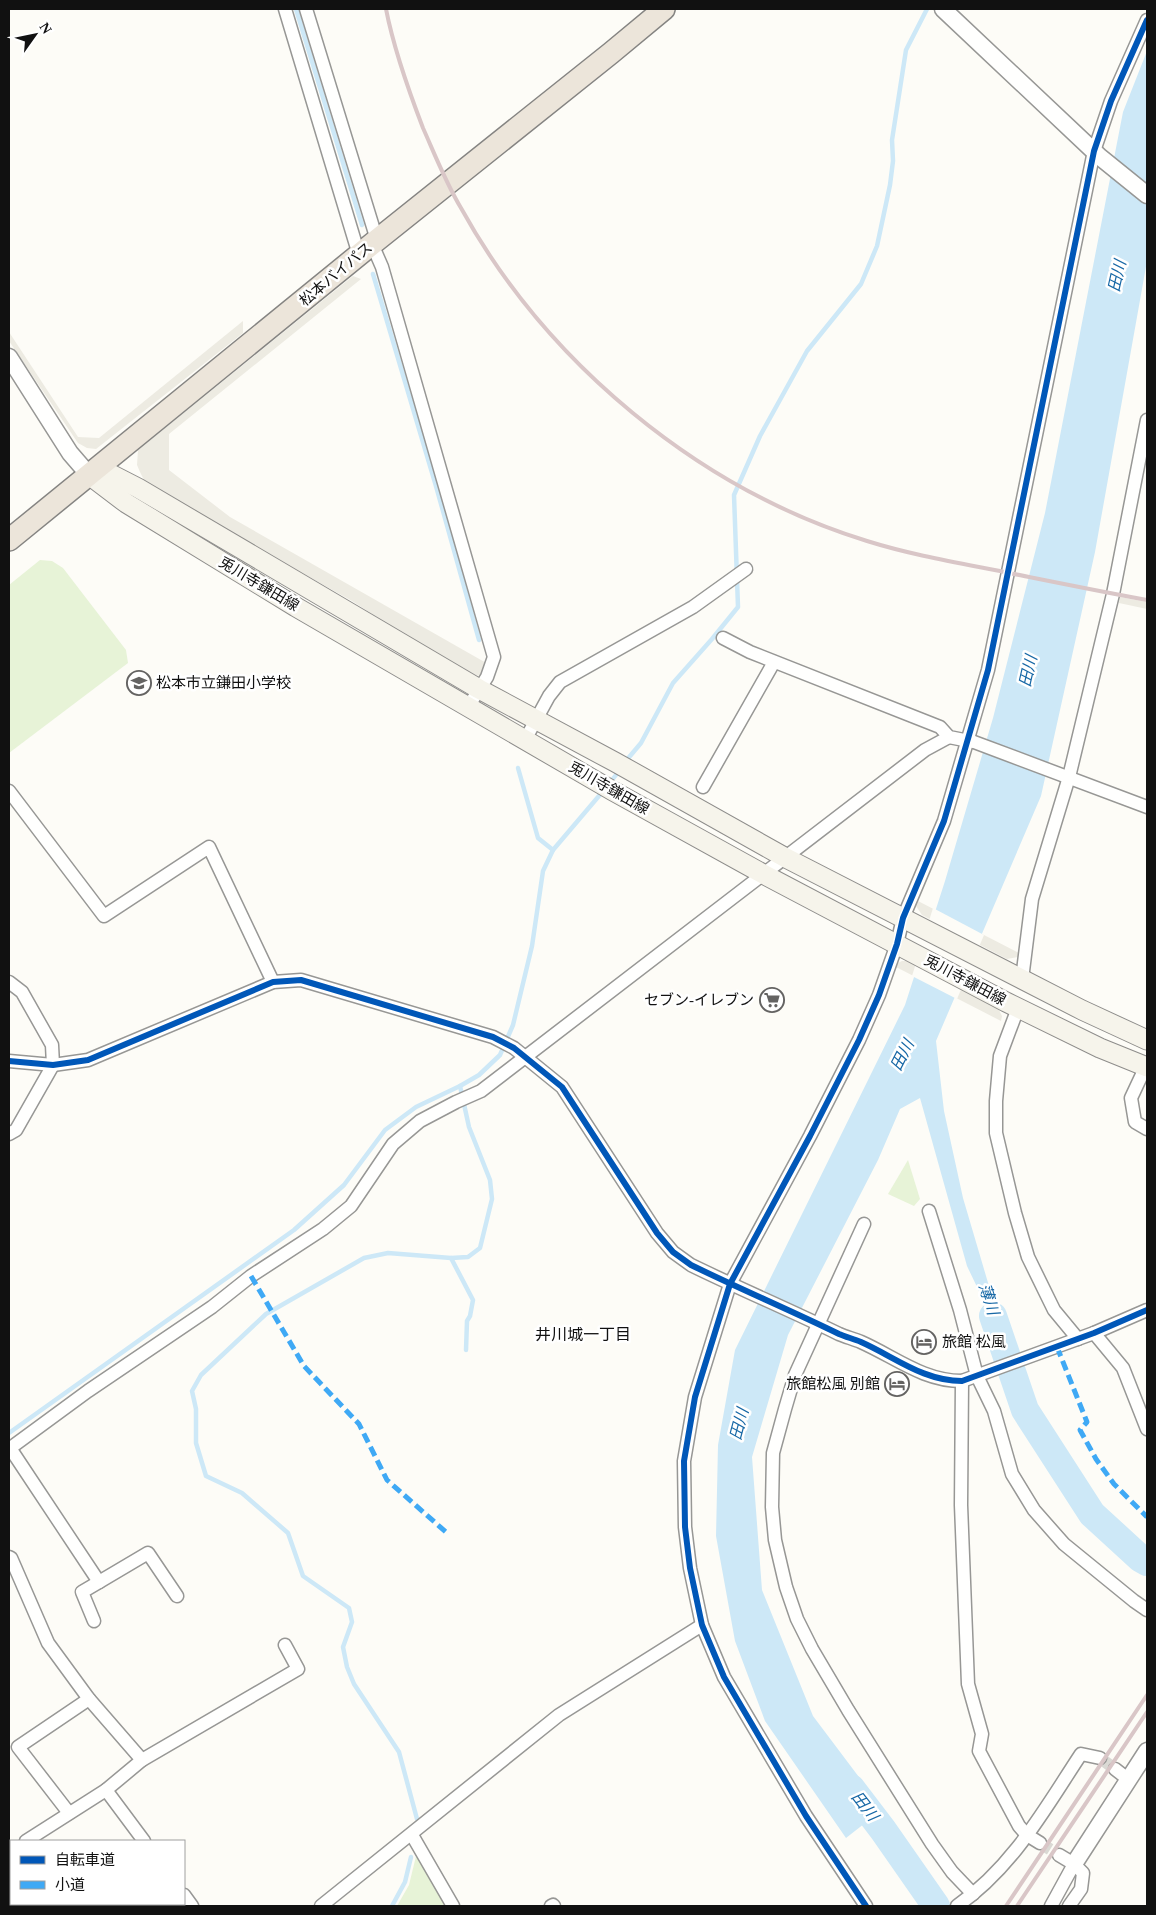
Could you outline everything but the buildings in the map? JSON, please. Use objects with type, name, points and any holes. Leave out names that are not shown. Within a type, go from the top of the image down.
[{"type":"highway","name":"松本バイパス","points":[[9,540],[369,246],[664,9]]},
{"type":"main road","name":"兎川寺鎌田線","points":[[94,471],[138,488],[479,690],[623,766],[786,858],[1082,1010],[1147,1040]]},
{"type":"main road","name":"兎川寺鎌田線","points":[[94,471],[135,508],[296,607],[606,787],[765,875],[1012,1005],[1100,1048],[1147,1064]]},
{"type":"street","points":[[285,9],[369,246],[382,267],[494,657],[479,690],[468,707]]},
{"type":"street","points":[[306,9],[369,246]]},
{"type":"street","points":[[944,9],[1097,154],[1147,195]]},
{"type":"street","points":[[866,1906],[806,1816],[724,1677],[702,1624],[690,1568],[685,1527],[684,1461],[694,1397],[734,1286],[859,1040],[879,995],[900,946],[907,920],[971,742],[988,670],[1097,154],[1111,101],[1147,20]]},
{"type":"street","points":[[9,358],[70,453],[94,471]]},
{"type":"street","points":[[1017,977],[1032,899],[1113,594],[1147,420]]},
{"type":"street","points":[[525,740],[549,696],[560,682],[693,607],[746,569]]},
{"type":"street","points":[[723,638],[774,662],[940,727],[949,737],[971,742],[1147,807]]},
{"type":"street","points":[[703,787],[774,662]]},
{"type":"street","points":[[99,1582],[9,1449],[88,1391],[212,1307],[251,1276],[323,1229],[351,1206],[393,1144],[420,1121],[481,1091],[765,875],[925,750],[949,737]]},
{"type":"street","points":[[9,791],[104,916],[209,848],[273,982]]},
{"type":"street","points":[[9,1061],[53,1065],[88,1060],[273,982],[301,980],[500,1040],[514,1048],[562,1087],[657,1233],[673,1252],[691,1265],[734,1286],[841,1335],[860,1341],[928,1376],[945,1381],[962,1381],[1094,1333],[1147,1310]]},
{"type":"street","points":[[9,982],[22,992],[52,1045],[53,1065],[16,1130],[9,1134]]},
{"type":"street","points":[[1012,1005],[1000,1056],[996,1101],[996,1133],[1015,1213],[1028,1257],[1054,1310],[1078,1339]]},
{"type":"street","points":[[1147,1064],[1131,1098],[1135,1122],[1147,1129]]},
{"type":"street","points":[[929,1211],[994,1411],[1012,1474],[1034,1510],[1064,1544],[1147,1610]]},
{"type":"street","points":[[864,1224],[815,1322],[795,1375],[773,1453],[772,1507],[774,1532],[786,1587],[796,1619],[848,1710],[932,1844],[970,1896]]},
{"type":"street","points":[[1094,1333],[1123,1368],[1147,1429]]},
{"type":"street","points":[[962,1381],[961,1505],[968,1684],[982,1734],[980,1751],[1019,1826],[1027,1835],[1040,1843]]},
{"type":"street","points":[[94,1621],[82,1592],[148,1553],[176,1596]]},
{"type":"street","points":[[9,1557],[48,1643],[89,1699],[142,1760]]},
{"type":"street","points":[[321,1906],[560,1716],[702,1624]]},
{"type":"street","points":[[27,1840],[106,1790],[142,1760],[298,1669],[285,1645]]},
{"type":"street","points":[[69,1812],[18,1747],[89,1699]]},
{"type":"street","points":[[1051,1906],[1074,1864],[1147,1751]]},
{"type":"street","points":[[957,1906],[1007,1862],[1081,1754],[1100,1758]]},
{"type":"street","points":[[1115,1769],[1129,1780]]},
{"type":"street","points":[[106,1790],[143,1840]]},
{"type":"street","points":[[412,1834],[452,1906]]},
{"type":"street","points":[[1059,1855],[1074,1864],[1083,1873],[1081,1889],[1070,1906]]},
{"type":"green space","points":[[40,560],[52,561],[63,568],[126,650],[128,663],[9,753],[9,585]]},
{"type":"green space","points":[[908,1160],[920,1199],[914,1206],[888,1194]]},
{"type":"green space","points":[[417,1852],[449,1906],[397,1906],[409,1885]]},
{"type":"shaded area","points":[[353,276],[361,279],[169,434],[169,470],[230,517],[488,664],[482,674],[477,676],[412,640],[352,601],[147,486],[137,465],[138,450]]},
{"type":"shaded area","points":[[243,321],[243,333],[96,449],[87,448],[78,443],[9,341],[9,332],[78,437],[99,438]]},
{"type":"shaded area","points":[[1120,597],[1147,602],[1147,609],[1119,603]]},
{"type":"shaded area","points":[[918,901],[1019,953],[1018,957],[1007,959],[922,915],[916,906]]},
{"type":"shaded area","points":[[902,961],[907,961],[998,1008],[1002,1016],[1001,1021],[896,967]]},
{"type":"water","points":[[1147,51],[1147,261],[1095,552],[1041,796],[936,1041],[944,1111],[963,1198],[1017,1381],[967,1266],[920,1098],[900,1109],[878,1160],[788,1335],[752,1457],[762,1590],[813,1716],[883,1809],[846,1838],[765,1721],[735,1641],[716,1536],[718,1445],[735,1350],[905,1005],[945,881],[993,718],[1045,513],[1123,112]]},
{"type":"pier","points":[[933,908],[984,935],[957,999],[912,976]]},
{"type":"waterway","points":[[296,9],[362,225]]},
{"type":"waterway","points":[[625,762],[641,743],[673,683],[738,607],[734,495],[760,436],[807,351],[861,284],[877,246],[890,185],[893,161],[892,140],[906,50],[927,9]]},
{"type":"waterway","points":[[373,274],[436,486],[479,640]]},
{"type":"waterway","points":[[518,768],[538,838],[553,850]]},
{"type":"waterway","points":[[609,784],[619,771]]},
{"type":"waterway","points":[[9,1433],[294,1230],[344,1185],[385,1130],[416,1107],[479,1075],[500,1055],[513,1025],[532,946],[543,871],[553,850],[604,790]]},
{"type":"waterway","points":[[417,1819],[399,1752],[354,1684],[347,1667],[343,1647],[352,1622],[349,1608],[303,1576],[288,1533],[242,1493],[206,1476],[196,1443],[196,1409],[192,1391],[201,1375],[266,1314],[364,1258],[388,1253],[451,1258],[468,1257],[480,1248],[492,1199],[490,1180],[469,1127],[460,1086]]},
{"type":"waterway","points":[[451,1258],[473,1300],[470,1316],[467,1321],[466,1350]]},
{"type":"waterway","name":"薄川","points":[[993,1316],[1025,1410],[1092,1514],[1140,1558],[1147,1562]]},
{"type":"waterway","name":"田川","points":[[851,1788],[936,1906]]},
{"type":"waterway","points":[[392,1906],[405,1882],[411,1857]]},
{"type":"tunnel","points":[[1100,1758],[1115,1769]]},
{"type":"tunnel","points":[[1040,1843],[1059,1855]]},
{"type":"railway","points":[[386,9],[397,54],[417,113],[450,189],[461,208],[496,264],[537,318],[582,367],[632,413],[687,453],[744,489],[805,518],[867,541],[940,559],[1147,600]]},
{"type":"railway","points":[[1006,1906],[1147,1695]]},
{"type":"railway","points":[[1017,1906],[1147,1712]]},
{"type":"marked path","points":[[251,1276],[304,1366],[359,1424],[387,1480],[447,1533]]},
{"type":"marked path","points":[[1057,1347],[1087,1422],[1080,1430],[1096,1459],[1114,1484],[1147,1517]]},
{"type":"cycle path","points":[[866,1906],[806,1816],[724,1677],[702,1625],[690,1568],[685,1527],[684,1461],[695,1397],[730,1284],[810,1136],[859,1040],[879,995],[897,944],[903,918],[944,821],[988,670],[1094,151],[1111,101],[1147,20]]},
{"type":"cycle path","points":[[9,1061],[53,1065],[88,1060],[273,982],[301,980],[493,1037],[514,1048],[562,1087],[657,1233],[673,1252],[691,1265],[839,1334],[874,1348],[922,1373],[948,1380],[962,1381],[1094,1333],[1147,1310]]},
{"type":"place","name":"松本市立鎌田小学校","points":[[139,683]]},
{"type":"place","name":"セブン-イレブン","points":[[772,1000]]},
{"type":"place","name":"旅館 松風","points":[[924,1342]]},
{"type":"place","name":"旅館松風 別館","points":[[897,1384]]},
{"type":"district","name":"井川城一丁目","points":[[583,1334]]}]
